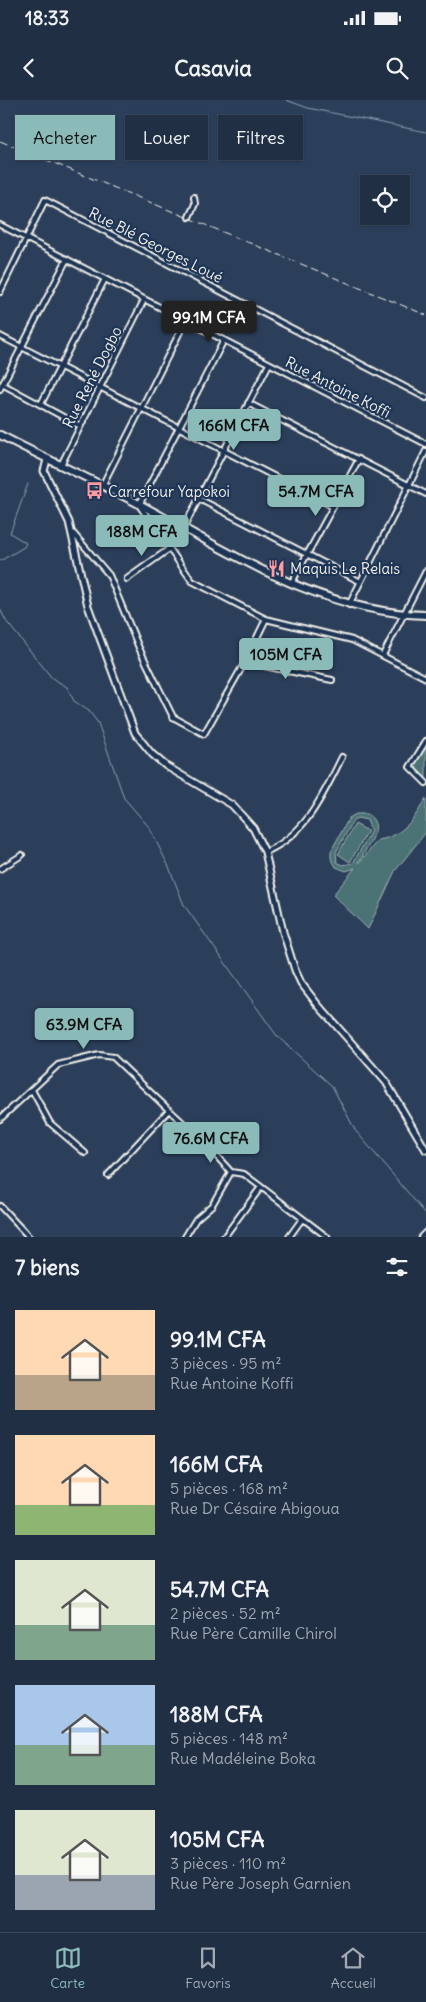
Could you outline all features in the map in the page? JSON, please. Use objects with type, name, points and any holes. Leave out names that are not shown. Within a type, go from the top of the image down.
[{"type":"main road","points":[[0,435],[291,584],[349,605],[403,614],[426,615]]},
{"type":"street","points":[[188,217],[195,204],[194,197]]},
{"type":"street","name":"Rue Blé Georges Loué","points":[[0,292],[45,200],[426,398]]},
{"type":"street","name":"Rue Antoine Koffi","points":[[0,225],[426,444]]},
{"type":"street","points":[[67,259],[1,386],[41,404],[80,426]]},
{"type":"street","points":[[41,404],[105,279]]},
{"type":"street","points":[[0,280],[5,282]]},
{"type":"street","name":"Rue René Dogbo","points":[[61,465],[144,300]]},
{"type":"street","points":[[102,486],[186,320]]},
{"type":"street","points":[[0,336],[332,506]]},
{"type":"street","points":[[224,340],[139,505],[192,581],[266,619],[352,640],[426,677]]},
{"type":"street","points":[[183,529],[269,364]]},
{"type":"street","points":[[248,403],[426,494]]},
{"type":"street","points":[[349,605],[359,581],[426,451]]},
{"type":"street","points":[[291,584],[359,459]]},
{"type":"street","points":[[47,460],[44,471],[72,532],[88,606],[129,719],[138,738],[166,766],[232,805],[254,828],[265,852],[285,939],[301,983],[386,1082],[426,1150]]},
{"type":"street","points":[[199,499],[359,581]]},
{"type":"street","points":[[72,532],[109,575],[139,648],[173,717],[204,734],[245,662],[266,619]]},
{"type":"street","points":[[127,579],[169,549]]},
{"type":"street","points":[[383,655],[426,571]]},
{"type":"street","points":[[245,662],[332,680]]},
{"type":"street","points":[[426,741],[410,767],[426,783]]},
{"type":"street","points":[[265,852],[279,846],[300,830],[324,793],[342,757]]},
{"type":"street","points":[[0,869],[22,855]]},
{"type":"street","points":[[0,1119],[58,1065],[100,1055],[114,1057],[203,1141],[231,1172],[244,1174],[296,1211],[302,1219],[327,1237]]},
{"type":"street","points":[[32,1090],[50,1124],[85,1153]]},
{"type":"street","points":[[108,1175],[169,1110]]},
{"type":"street","points":[[185,1237],[196,1219],[212,1205],[231,1172]]},
{"type":"street","points":[[224,1237],[261,1187]]},
{"type":"street","points":[[0,1206],[29,1237]]},
{"type":"street","points":[[289,1237],[302,1219]]},
{"type":"street","points":[[421,1237],[426,1232]]},
{"type":"green space","points":[[426,745],[426,780],[417,769],[415,763]]},
{"type":"green space","points":[[426,798],[426,832],[395,871],[368,929],[333,895],[355,868],[346,871],[336,867],[331,858],[331,851],[349,818],[356,814],[367,814],[373,819],[375,831],[359,863],[378,840],[401,831]],"holes":[[[357,818],[367,820],[371,831],[353,863],[343,865],[337,862],[336,852],[353,821]]]},
{"type":"green space","points":[[355,824],[368,831],[350,862],[338,854]]},
{"type":"waterway","points":[[286,100],[308,108],[426,132]]},
{"type":"waterway","points":[[0,561],[24,547],[26,543],[10,533],[28,484]]},
{"type":"waterway","points":[[0,609],[6,621],[52,678],[67,687],[74,701],[89,711],[98,723],[124,798],[149,827],[169,867],[184,905],[277,1036],[332,1086],[355,1130],[426,1214]]},
{"type":"railway","points":[[0,141],[426,315]]},
{"type":"place","name":"Carrefour Yapokoi","points":[[94,491]]},
{"type":"place","name":"Maquis Le Relais","points":[[276,568]]}]
